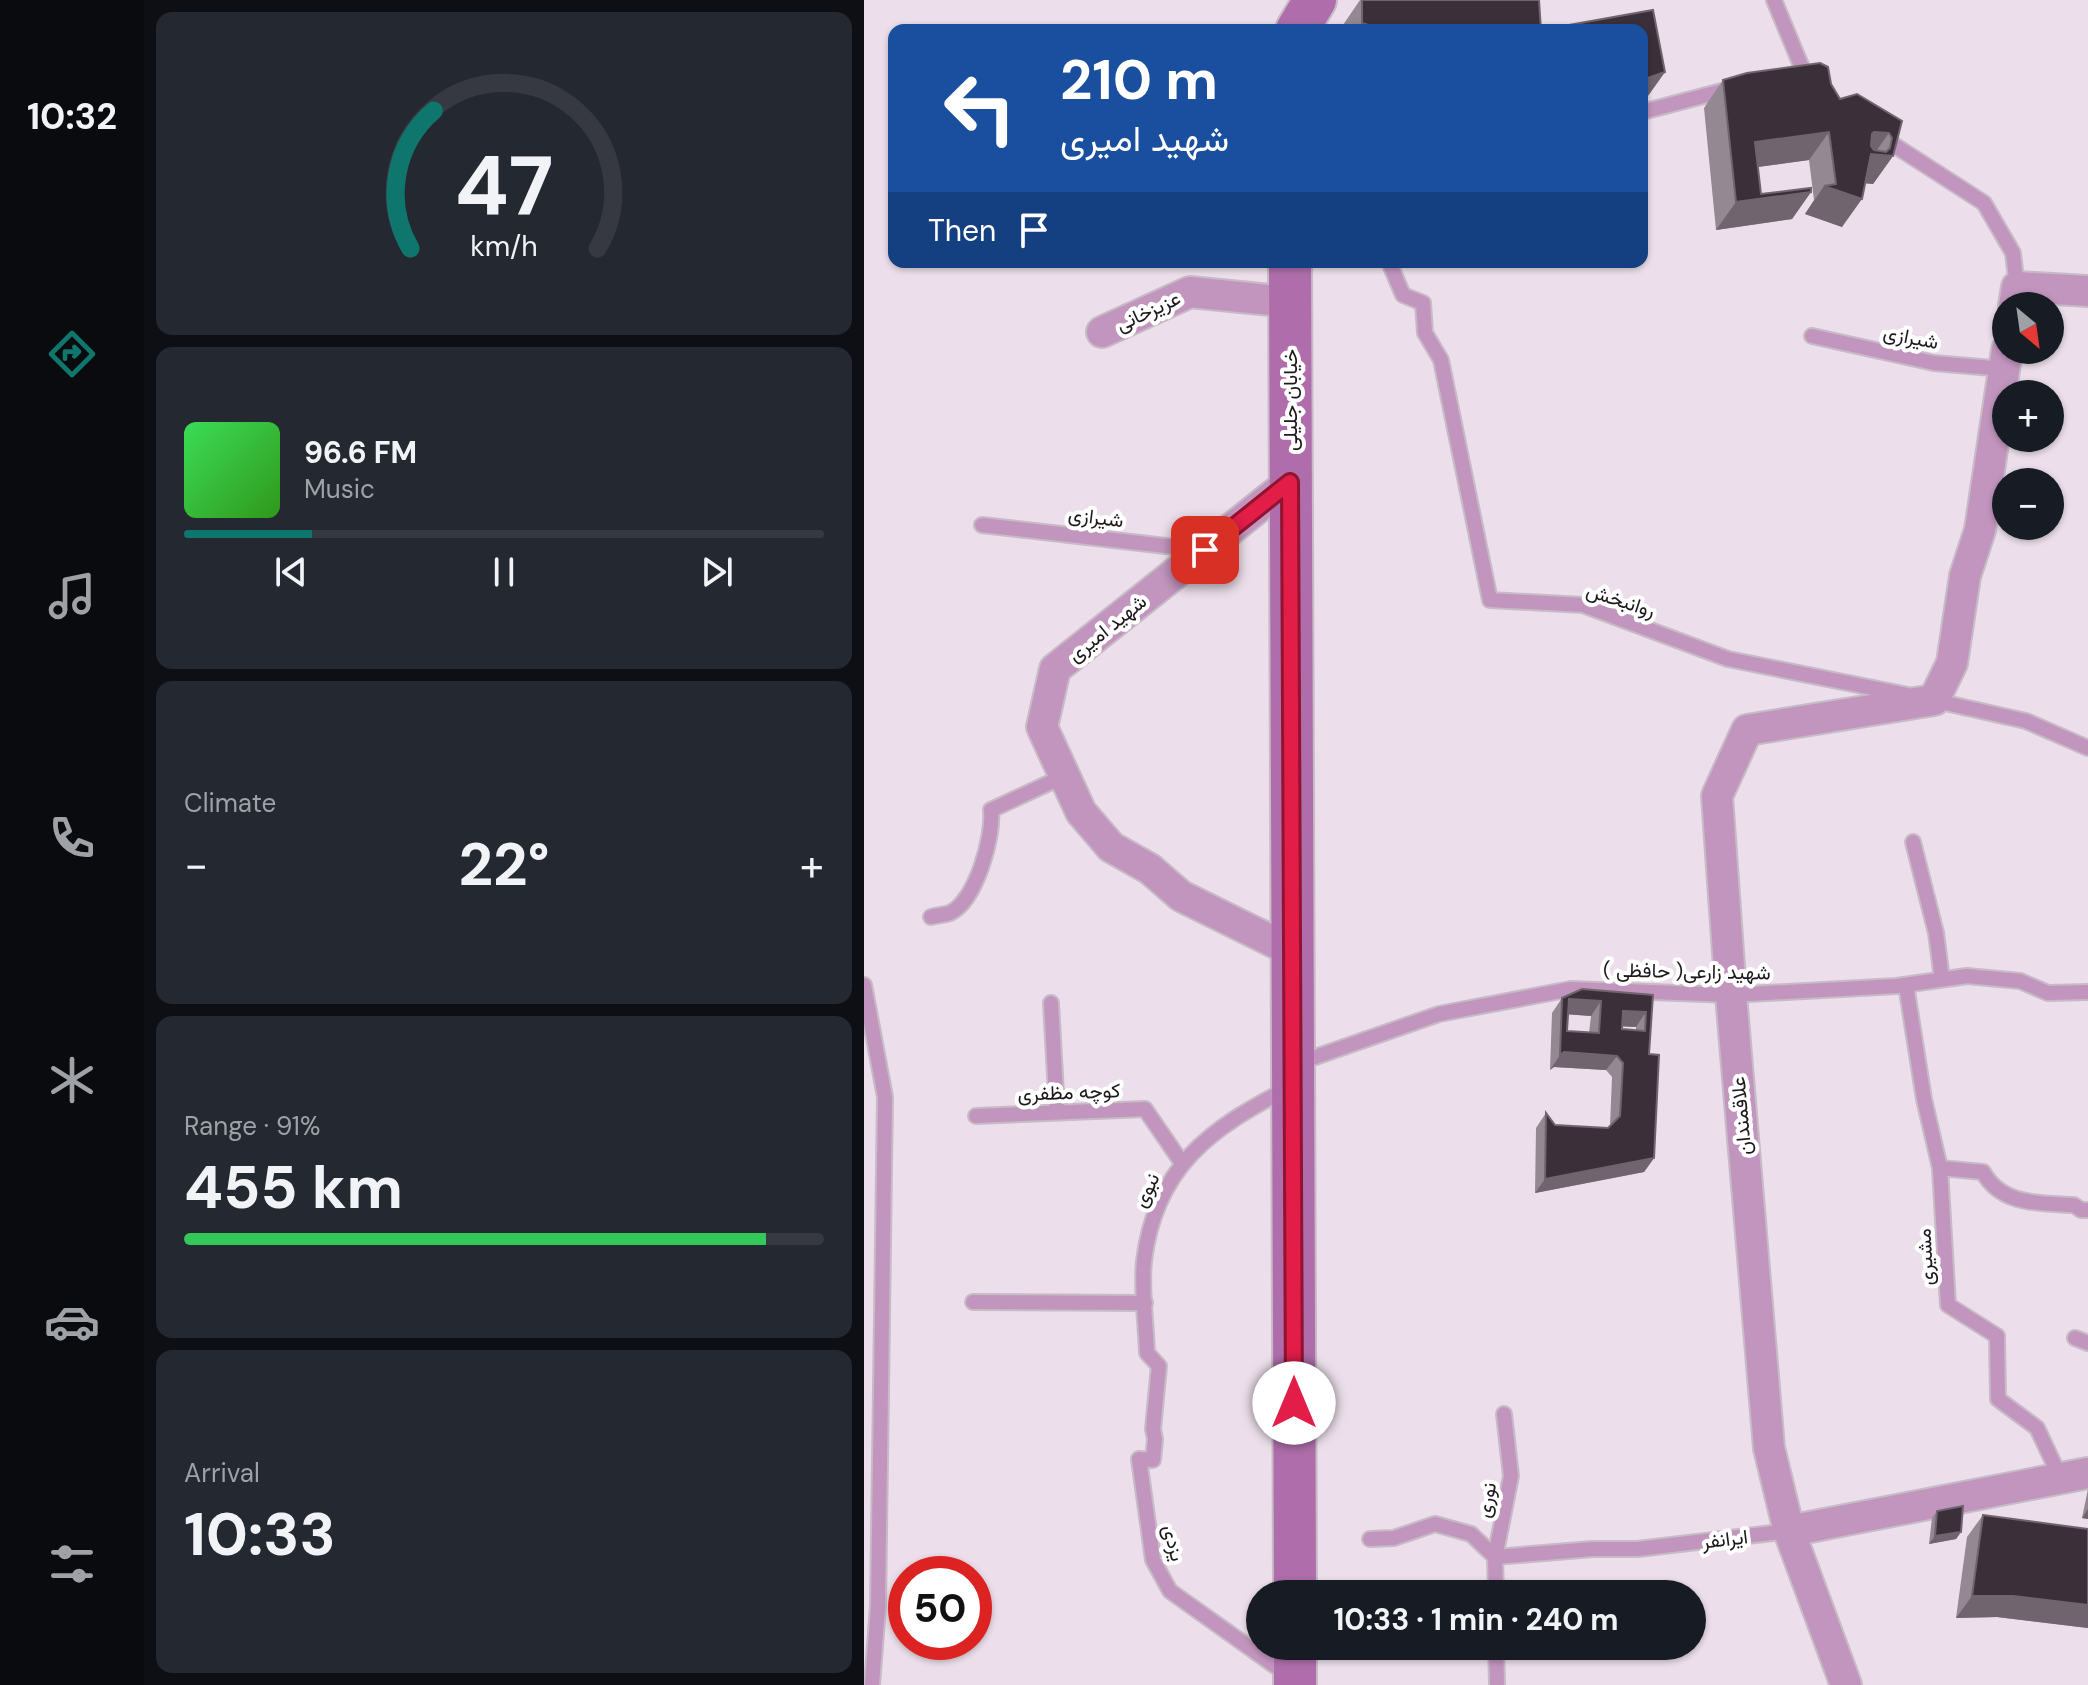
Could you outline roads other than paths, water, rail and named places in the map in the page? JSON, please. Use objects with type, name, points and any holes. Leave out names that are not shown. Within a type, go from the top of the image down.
[{"type":"main road","points":[[1289,0],[1289,24]]},
{"type":"main road","points":[[1301,24],[1315,0]]},
{"type":"main road","name":"خیابان جلیلی","points":[[1290,282],[1295,1580]]},
{"type":"street","name":"عزیزخانی","points":[[1102,332],[1190,292],[1290,282]]},
{"type":"street","points":[[2064,293],[2088,291]]},
{"type":"street","points":[[1934,700],[1952,663],[1965,576],[1980,530],[2004,364]]},
{"type":"street","name":"شهید امیری","points":[[1290,482],[1055,669],[1042,727],[1081,812],[1111,847],[1150,869],[1181,896],[1292,951]]},
{"type":"street","name":"علاقمندان","points":[[1846,1685],[1789,1531],[1769,1448],[1717,796],[1747,730],[1934,700]]},
{"type":"street","name":"ایرانفر","points":[[1789,1531],[2074,1476]]},
{"type":"lane","points":[[1774,0],[1804,82]]},
{"type":"lane","points":[[1648,110],[1742,86]]},
{"type":"lane","points":[[1866,127],[1984,203],[2013,253],[2015,292]]},
{"type":"lane","name":"روانبخش","points":[[1392,268],[1403,295],[1423,303],[1425,333],[1441,360],[1490,600],[1583,605],[1728,659],[2026,721],[2088,748]]},
{"type":"lane","name":"شیرازی","points":[[1812,336],[1934,363],[1992,361]]},
{"type":"lane","name":"شیرازی","points":[[982,525],[1205,550]]},
{"type":"lane","points":[[931,917],[951,912],[961,904],[974,882],[987,850],[991,810],[1064,776]]},
{"type":"lane","points":[[1913,842],[1936,933],[1942,979]]},
{"type":"lane","name":"شهید زارعی( حافظی )","points":[[1293,1075],[1439,1014],[1571,989],[1731,995],[1906,985],[1967,976],[2020,981],[2048,993],[2088,992]]},
{"type":"lane","points":[[864,985],[885,1097],[878,1606],[872,1685]]},
{"type":"lane","name":"مشیری","points":[[1906,985],[1924,1099],[1940,1168],[1948,1305],[1997,1336],[1998,1399],[2037,1428],[2074,1476]]},
{"type":"lane","points":[[1051,1003],[1057,1112]]},
{"type":"lane","name":"نبوی","points":[[1159,1366],[1147,1353],[1145,1303],[1144,1263],[1154,1214],[1182,1163],[1223,1126],[1293,1075]]},
{"type":"lane","name":"کوچه مظفری","points":[[976,1116],[1145,1109],[1182,1163]]},
{"type":"lane","points":[[1940,1168],[1983,1172],[1989,1182],[2019,1202],[2074,1205],[2088,1210]]},
{"type":"lane","points":[[973,1302],[1145,1303]]},
{"type":"lane","name":"یزدی","points":[[1159,1366],[1153,1460],[1139,1459],[1153,1560],[1170,1591],[1295,1670]]},
{"type":"lane","name":"نوری","points":[[1496,1580],[1495,1557],[1511,1476],[1504,1414]]},
{"type":"lane","points":[[1370,1539],[1394,1538],[1435,1524],[1471,1534],[1495,1557]]},
{"type":"lane","name":"ایرانفر","points":[[1495,1557],[1593,1549],[1638,1549],[1789,1531]]},
{"type":"lane","points":[[1496,1660],[1497,1683]]}]
